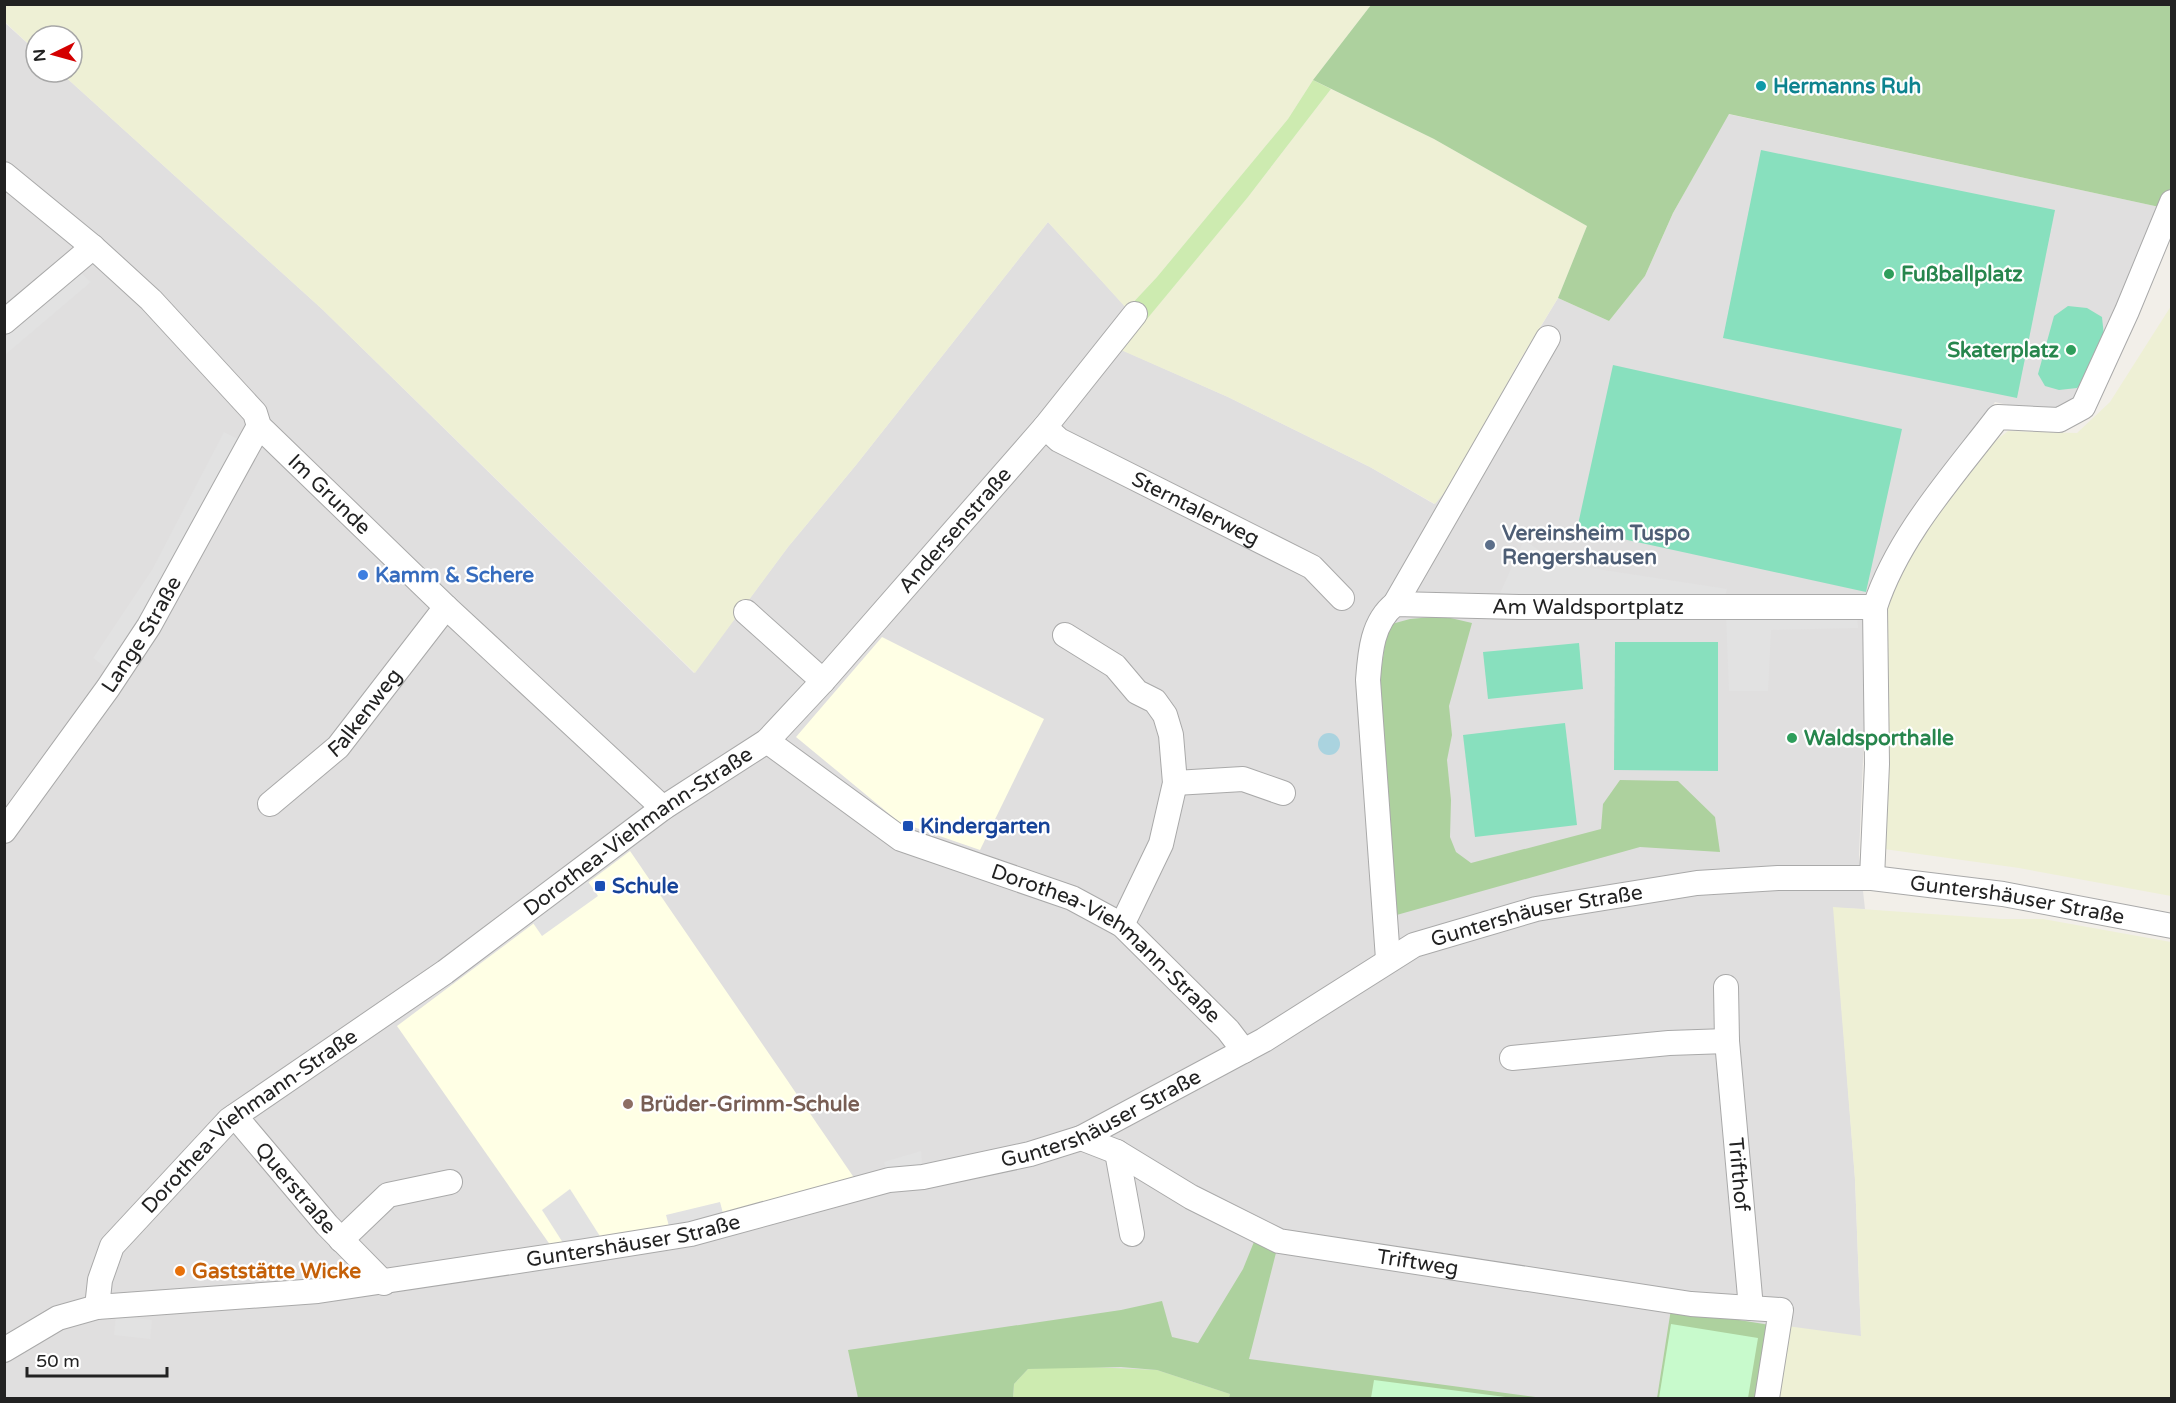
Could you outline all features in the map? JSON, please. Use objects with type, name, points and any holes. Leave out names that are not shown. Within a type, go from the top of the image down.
[{"type":"street","name":"Im Grunde","points":[[4,174],[93,247],[151,300],[255,413],[260,426],[446,608],[663,808]]},
{"type":"street","points":[[1872,878],[1877,753],[1875,607],[1884,578],[1928,507],[1998,417],[2059,420],[2083,407],[2127,311],[2172,202]]},
{"type":"street","points":[[4,322],[93,247]]},
{"type":"street","name":"Andersenstraße","points":[[767,741],[823,681],[1045,427],[1135,314]]},
{"type":"street","points":[[1388,959],[1368,680],[1371,649],[1378,625],[1395,604],[1548,338]]},
{"type":"street","name":"Lange Straße","points":[[4,831],[108,688],[148,626],[260,426]]},
{"type":"street","name":"Sterntalerweg","points":[[1045,427],[1059,440],[1312,567],[1342,598]]},
{"type":"street","name":"Am Waldsportplatz","points":[[1395,604],[1519,607],[1875,607]]},
{"type":"street","name":"Falkenweg","points":[[270,804],[338,747],[446,608]]},
{"type":"street","points":[[746,612],[823,681]]},
{"type":"street","points":[[1065,635],[1115,666],[1137,692],[1155,701],[1166,715],[1171,735],[1175,783],[1161,844],[1122,925]]},
{"type":"street","name":"Dorothea-Viehmann-Straße","points":[[97,1308],[100,1280],[112,1246],[235,1116],[445,972],[663,808],[767,741],[902,839],[1072,898],[1122,925],[1228,1030],[1244,1051]]},
{"type":"street","points":[[1175,783],[1243,779],[1282,793]]},
{"type":"street","name":"Guntershäuser Straße","points":[[4,1350],[58,1318],[97,1308],[318,1291],[384,1283],[691,1234],[890,1180],[945,1172],[1030,1154],[1081,1138],[1244,1051],[1388,959],[1414,945],[1536,909],[1697,883],[1778,878],[1872,878],[2004,894],[2172,926]]},
{"type":"street","name":"Trifthof","points":[[1725,987],[1727,1041],[1751,1308]]},
{"type":"street","points":[[1512,1058],[1670,1042],[1727,1041]]},
{"type":"street","name":"Querstraße","points":[[235,1116],[341,1240],[384,1283]]},
{"type":"street","name":"Triftweg","points":[[1081,1138],[1117,1152],[1191,1197],[1279,1241],[1691,1304],[1781,1310],[1767,1398]]},
{"type":"street","points":[[1117,1152],[1132,1234]]},
{"type":"street","points":[[341,1240],[388,1195],[450,1182]]},
{"type":"shaded area","points":[[5,4],[1371,5],[1313,80],[1288,119],[1157,277],[1127,309],[1048,222],[856,465],[788,547],[695,673],[322,309],[73,84],[84,84],[84,24],[24,24],[24,40],[5,22]]},
{"type":"shaded area","points":[[4,22],[24,40],[24,84],[73,84],[322,309],[694,673],[788,547],[856,465],[1048,222],[1142,325],[1122,350],[1228,397],[1370,467],[1434,504],[1558,298],[1609,321],[1645,276],[1673,213],[1728,114],[2164,208],[2078,406],[2055,416],[1995,402],[1925,507],[1869,617],[1859,855],[1865,909],[1834,908],[1855,1179],[1861,1336],[1777,1398],[5,1398]]},
{"type":"shaded area","points":[[1331,89],[1434,139],[1587,226],[1558,298],[1517,365],[1455,480],[1435,504],[1370,467],[1228,397],[1121,350],[1248,197]]},
{"type":"shaded area","points":[[80,272],[91,282],[5,355],[5,337]]},
{"type":"shaded area","points":[[2171,306],[2171,896],[2019,868],[1884,849],[1884,626],[1894,575],[1984,450],[2008,431],[2077,433],[2110,402]]},
{"type":"shaded area","points":[[224,432],[240,440],[109,670],[93,658],[153,568]]},
{"type":"shaded area","points":[[1524,540],[1558,563],[1727,589],[1724,600],[1497,600]]},
{"type":"shaded area","points":[[1857,614],[1858,628],[1771,630],[1768,691],[1729,691],[1726,615]]},
{"type":"shaded area","points":[[882,637],[1044,719],[980,850],[899,822],[796,737]]},
{"type":"shaded area","name":"Brüder-Grimm-Schule","points":[[630,851],[857,1182],[724,1217],[553,1249],[397,1026]]},
{"type":"shaded area","points":[[587,880],[598,896],[542,936],[531,920]]},
{"type":"shaded area","points":[[1833,907],[2002,919],[2043,919],[2171,942],[2171,1398],[1777,1398],[1787,1326],[1861,1336],[1855,1179]]},
{"type":"shaded area","points":[[921,1151],[923,1177],[889,1180],[884,1162]]},
{"type":"shaded area","points":[[570,1189],[603,1241],[565,1246],[542,1210]]},
{"type":"shaded area","points":[[720,1202],[724,1217],[670,1230],[666,1215]]},
{"type":"shaded area","points":[[116,1316],[152,1320],[150,1339],[114,1335]]},
{"type":"green space","points":[[1371,5],[2171,5],[2171,198],[2164,208],[1729,114],[1673,213],[1645,276],[1609,321],[1558,298],[1587,226],[1434,139],[1313,80]]},
{"type":"green space","points":[[1313,80],[1331,89],[1248,197],[1142,325],[1127,309],[1157,277],[1288,119]]},
{"type":"green space","name":"Fußballplatz","points":[[1761,150],[2055,210],[2017,398],[1723,338]]},
{"type":"green space","name":"Skaterplatz","points":[[2068,306],[2087,308],[2102,317],[2104,336],[2087,378],[2077,388],[2059,390],[2045,386],[2038,374],[2054,316]]},
{"type":"green space","points":[[1613,365],[1902,429],[1866,592],[1577,529]]},
{"type":"green space","points":[[1442,616],[1472,623],[1449,706],[1452,735],[1447,760],[1451,800],[1450,837],[1456,852],[1471,863],[1601,829],[1603,804],[1620,780],[1678,781],[1715,817],[1720,852],[1640,847],[1393,916],[1378,690],[1388,625],[1410,619]]},
{"type":"green space","points":[[1615,642],[1718,642],[1718,771],[1614,770]]},
{"type":"green space","points":[[1579,643],[1583,689],[1488,699],[1483,652]]},
{"type":"green space","points":[[1565,723],[1577,825],[1475,837],[1463,735]]},
{"type":"green space","points":[[1258,1232],[1279,1241],[1249,1359],[1543,1398],[1229,1398],[1230,1394],[1157,1370],[1121,1367],[1028,1369],[1014,1384],[1013,1398],[858,1398],[848,1350],[1121,1310],[1162,1301],[1172,1337],[1198,1343],[1243,1269]]},
{"type":"green space","points":[[1671,1309],[1770,1325],[1758,1398],[1657,1398]]},
{"type":"green space","points":[[1671,1324],[1758,1338],[1748,1398],[1659,1398]]},
{"type":"green space","points":[[1068,1366],[1157,1370],[1230,1394],[1229,1398],[1013,1398],[1014,1384],[1028,1369]]},
{"type":"green space","points":[[1374,1380],[1513,1398],[1371,1398]]},
{"type":"water","points":[[1329,733],[1337,736],[1340,744],[1337,752],[1329,755],[1321,752],[1318,744],[1321,736]]},
{"type":"place","name":"Hermanns Ruh","points":[[1761,86]]},
{"type":"place","name":"Fußballplatz","points":[[1889,274]]},
{"type":"place","name":"Skaterplatz","points":[[2071,350]]},
{"type":"place","name":"Vereinsheim Tuspo Rengershausen","points":[[1490,545]]},
{"type":"place","name":"Kamm & Schere","points":[[363,575]]},
{"type":"place","name":"Waldsporthalle","points":[[1792,738]]},
{"type":"place","name":"Kindergarten","points":[[908,826]]},
{"type":"place","name":"Schule","points":[[600,886]]},
{"type":"place","name":"Brüder-Grimm-Schule","points":[[628,1104]]},
{"type":"place","name":"Gaststätte Wicke","points":[[180,1271]]}]
